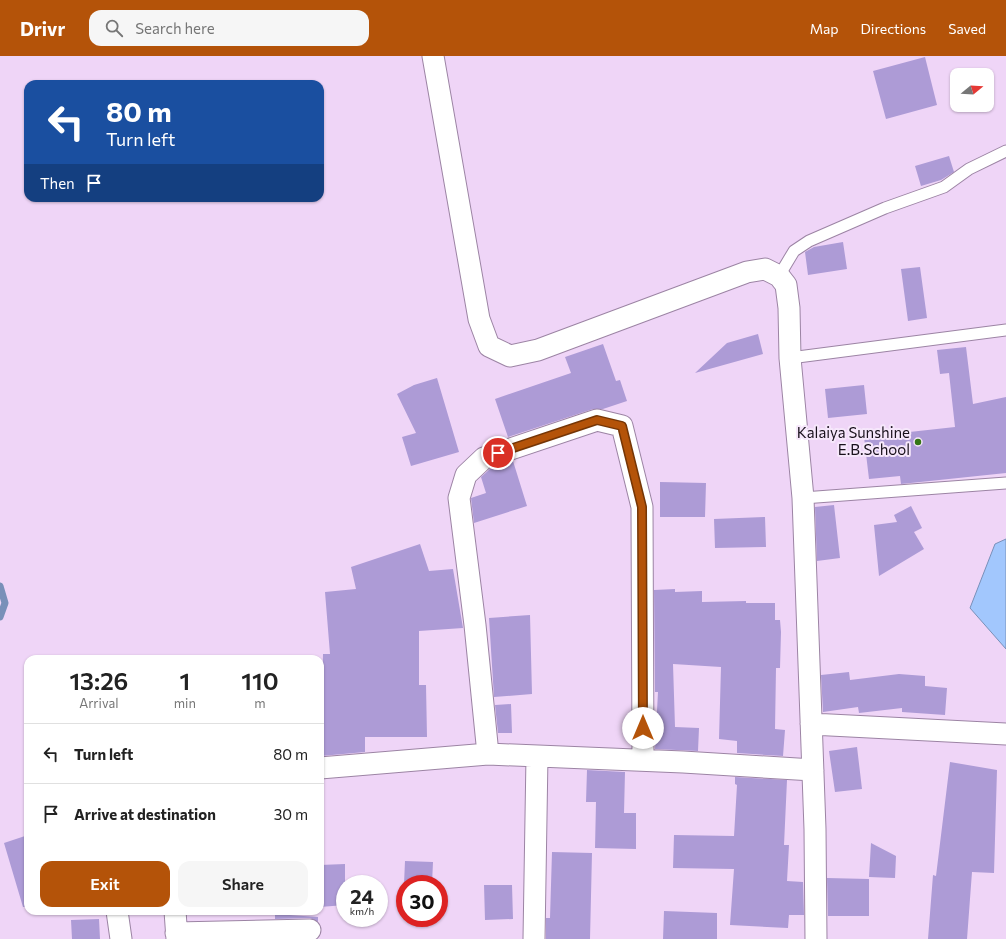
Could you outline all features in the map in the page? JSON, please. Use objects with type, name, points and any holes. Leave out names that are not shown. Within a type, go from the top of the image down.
[{"type":"street","points":[[433,56],[479,320],[489,346],[510,356],[538,350],[735,276],[765,269],[779,276],[786,286],[789,308],[790,358],[803,498],[813,770],[816,939]]},
{"type":"street","points":[[488,754],[475,626],[459,498],[466,475],[484,458],[597,420],[622,426],[642,507],[643,760]]},
{"type":"street","points":[[811,724],[1006,734]]},
{"type":"street","points":[[324,768],[488,754],[643,760],[813,770]]},
{"type":"street","points":[[534,939],[537,756]]},
{"type":"street","points":[[118,915],[121,939]]},
{"type":"street","points":[[175,915],[177,936],[310,930]]},
{"type":"lane","points":[[779,276],[794,252],[809,241],[885,208],[944,187],[969,169],[1006,151]]},
{"type":"lane","points":[[790,358],[1006,330]]},
{"type":"lane","points":[[803,498],[1006,482]]},
{"type":"water","points":[[1006,539],[1006,649],[970,608],[995,544]]},
{"type":"building","points":[[925,57],[937,105],[886,119],[873,71]]},
{"type":"building","points":[[949,156],[954,172],[941,180],[921,186],[915,166]]},
{"type":"building","points":[[843,242],[847,269],[808,275],[805,252],[814,247]]},
{"type":"building","points":[[920,267],[927,318],[908,321],[901,269]]},
{"type":"building","points":[[758,334],[763,354],[695,373],[727,343]]},
{"type":"building","points":[[603,344],[616,381],[620,380],[627,401],[603,409],[593,409],[508,437],[495,399],[571,373],[565,357]]},
{"type":"building","points":[[966,347],[973,404],[1006,397],[1006,473],[901,484],[900,476],[869,479],[864,437],[955,427],[949,373],[940,374],[937,350]]},
{"type":"building","points":[[437,378],[459,452],[411,466],[402,437],[416,433],[397,394],[414,385]]},
{"type":"building","points":[[864,385],[867,414],[828,418],[825,389]]},
{"type":"building","points":[[513,461],[527,506],[474,523],[471,498],[486,493],[481,477],[490,469]]},
{"type":"building","points":[[660,482],[706,483],[705,517],[660,517]]},
{"type":"building","points":[[834,505],[840,558],[817,561],[815,507]]},
{"type":"building","points":[[911,506],[922,528],[914,532],[924,549],[879,576],[874,525],[897,522],[894,515]]},
{"type":"building","points":[[765,517],[766,547],[715,548],[714,519]]},
{"type":"building","points":[[420,544],[429,571],[453,569],[463,628],[419,631],[419,685],[426,685],[427,737],[365,737],[365,752],[324,756],[323,654],[330,654],[325,592],[356,589],[351,567]]},
{"type":"building","points":[[675,589],[675,592],[702,591],[702,602],[746,601],[746,603],[775,603],[775,620],[780,620],[781,632],[780,668],[776,668],[775,729],[785,730],[783,756],[737,753],[737,741],[719,739],[721,667],[673,664],[675,727],[699,728],[698,751],[655,749],[658,692],[655,692],[654,590]]},
{"type":"building","points":[[530,615],[532,694],[494,697],[489,618]]},
{"type":"building","points":[[849,672],[850,680],[899,674],[925,676],[925,686],[947,688],[945,715],[902,712],[902,708],[859,713],[858,707],[823,712],[821,675]]},
{"type":"building","points":[[511,704],[512,733],[498,733],[495,705]]},
{"type":"building","points":[[857,747],[862,789],[835,792],[829,751]]},
{"type":"building","points":[[950,762],[997,770],[994,873],[972,872],[967,939],[928,939],[933,875],[936,876]]},
{"type":"building","points":[[587,770],[625,772],[624,813],[636,813],[636,849],[595,848],[596,802],[586,802]]},
{"type":"building","points":[[735,777],[787,780],[784,845],[789,845],[787,881],[803,882],[804,915],[789,915],[788,928],[730,925],[734,869],[673,868],[674,835],[734,836],[737,785],[735,784]]},
{"type":"building","points":[[24,836],[24,907],[23,907],[4,843]]},
{"type":"building","points":[[871,843],[896,856],[895,878],[869,877]]},
{"type":"building","points":[[552,852],[592,853],[590,939],[546,939],[546,918],[550,918]]},
{"type":"building","points":[[405,861],[433,862],[432,875],[404,875]]},
{"type":"building","points":[[345,864],[345,875],[336,875],[336,906],[324,907],[324,865]]},
{"type":"building","points":[[827,878],[869,879],[869,916],[828,916]]},
{"type":"building","points":[[484,885],[512,885],[513,919],[485,920]]},
{"type":"building","points":[[664,911],[717,913],[717,939],[663,939]]},
{"type":"building","points":[[275,915],[318,917],[318,922],[310,918],[275,919]]},
{"type":"building","points":[[99,919],[100,939],[72,939],[71,920]]},
{"type":"waterway","points":[[0,586],[5,603],[0,617]]},
{"type":"place","name":"Kalaiya Sunshine E.B.School","points":[[918,442]]},
{"type":"route","points":[[498,453],[597,420],[622,426],[642,507],[643,728]]}]
